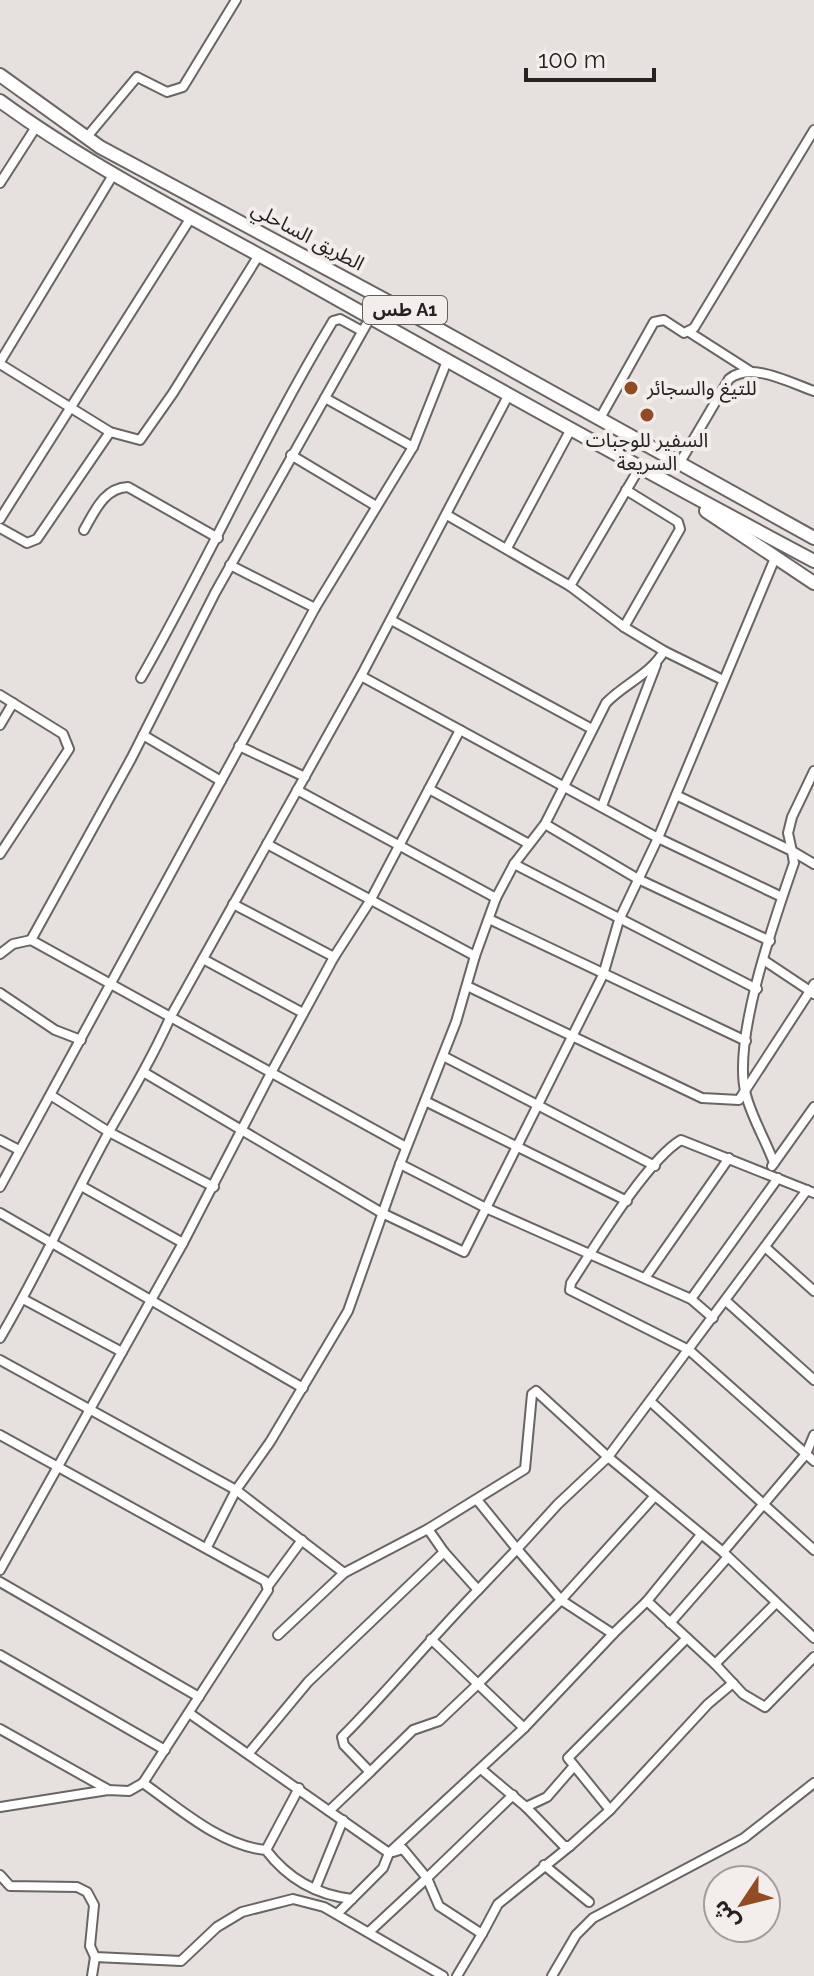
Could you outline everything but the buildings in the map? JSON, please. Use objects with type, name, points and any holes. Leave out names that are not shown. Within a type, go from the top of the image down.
[{"type":"highway","name":"الطريق الساحلي","points":[[0,75],[86,138],[814,538]]},
{"type":"highway","name":"الطريق الساحلي","points":[[0,101],[113,175],[685,494]]},
{"type":"highway","points":[[685,494],[814,561]]},
{"type":"highway","points":[[685,494],[814,583]]},
{"type":"street","points":[[86,138],[137,77],[167,92],[183,87],[236,0]]},
{"type":"street","points":[[0,183],[36,127]]},
{"type":"street","points":[[689,332],[814,130]]},
{"type":"street","points":[[113,175],[0,363],[110,432],[135,441],[143,436],[259,255]]},
{"type":"street","points":[[0,519],[72,410],[190,219]]},
{"type":"street","points":[[31,940],[143,735],[230,565],[370,318]]},
{"type":"street","points":[[141,678],[218,538],[291,391],[333,321],[340,319],[362,331]]},
{"type":"street","points":[[599,420],[654,322],[664,320],[689,332],[750,371],[814,391]]},
{"type":"street","points":[[0,1187],[315,608],[413,447],[447,361]]},
{"type":"street","points":[[679,464],[729,379],[739,372],[750,371]]},
{"type":"street","points":[[0,1338],[54,1243],[109,1132],[145,1073],[171,1016],[361,676],[509,394]]},
{"type":"street","points":[[325,398],[413,447]]},
{"type":"street","points":[[507,548],[571,429]]},
{"type":"street","points":[[0,528],[27,543],[37,539],[110,432]]},
{"type":"street","points":[[291,455],[376,506]]},
{"type":"street","points":[[570,586],[640,467]]},
{"type":"street","points":[[84,530],[105,497],[117,488],[128,487],[218,538]]},
{"type":"street","points":[[624,627],[680,529],[678,522],[626,490]]},
{"type":"street","points":[[447,515],[570,586],[624,627],[664,651],[723,680]]},
{"type":"street","points":[[145,1073],[382,1213],[464,1252],[603,975],[619,920],[658,838],[775,558]]},
{"type":"street","points":[[230,565],[315,608]]},
{"type":"street","points":[[391,620],[592,729]]},
{"type":"street","points":[[602,806],[664,651]]},
{"type":"street","points":[[207,1547],[236,1490],[303,1388],[348,1311],[406,1147],[443,1056],[496,898],[514,864],[545,824],[606,703],[619,689],[656,665]]},
{"type":"street","points":[[361,676],[658,838],[782,897]]},
{"type":"street","points":[[0,695],[63,734],[69,749],[0,854]]},
{"type":"street","points":[[0,725],[13,703]]},
{"type":"street","points":[[0,1570],[214,1187],[303,1013],[370,901],[460,730]]},
{"type":"street","points":[[143,735],[221,781]]},
{"type":"street","points":[[239,746],[305,777]]},
{"type":"street","points":[[774,1163],[746,1095],[746,1041],[757,989],[794,863],[788,833],[792,817],[814,771]]},
{"type":"street","points":[[429,789],[529,844]]},
{"type":"street","points":[[297,790],[496,898]]},
{"type":"street","points":[[676,795],[814,864]]},
{"type":"street","points":[[545,824],[638,879],[770,941]]},
{"type":"street","points":[[267,844],[475,956]]},
{"type":"street","points":[[514,864],[757,989]]},
{"type":"street","points":[[233,904],[334,957]]},
{"type":"street","points":[[489,919],[746,1041]]},
{"type":"street","points":[[0,954],[13,944],[31,940],[406,1147]]},
{"type":"street","points":[[203,959],[303,1013]]},
{"type":"street","points":[[467,986],[702,1098],[739,1100],[746,1095],[813,990],[765,961]]},
{"type":"street","points":[[0,993],[55,1030],[81,1040]]},
{"type":"street","points":[[443,1056],[655,1166]]},
{"type":"street","points":[[52,1096],[109,1132],[214,1187]]},
{"type":"street","points":[[425,1101],[627,1201]]},
{"type":"street","points":[[767,1174],[814,1107]]},
{"type":"street","points":[[0,1140],[19,1150]]},
{"type":"street","points":[[370,1772],[344,1745],[342,1737],[390,1688],[431,1639],[608,1457],[651,1402],[689,1350],[726,1301],[765,1247],[811,1192],[681,1140],[627,1201],[589,1255],[571,1283],[574,1294],[689,1350],[814,1461]]},
{"type":"street","points":[[645,1278],[729,1158]]},
{"type":"street","points":[[400,1164],[486,1208],[691,1299],[713,1318]]},
{"type":"street","points":[[691,1299],[778,1178]]},
{"type":"street","points":[[83,1187],[183,1243]]},
{"type":"street","points":[[0,1213],[152,1298],[195,1328],[303,1388]]},
{"type":"street","points":[[765,1247],[814,1291]]},
{"type":"street","points":[[23,1299],[122,1352]]},
{"type":"street","points":[[726,1301],[814,1380]]},
{"type":"street","points":[[0,1360],[236,1490],[344,1573]]},
{"type":"street","points":[[278,1635],[344,1573],[478,1501],[525,1469],[532,1394],[536,1391],[654,1497],[725,1555],[814,1638]]},
{"type":"street","points":[[651,1402],[814,1550]]},
{"type":"street","points":[[0,1435],[207,1547],[268,1586]]},
{"type":"street","points":[[670,1623],[806,1454],[814,1435]]},
{"type":"street","points":[[329,1811],[413,1730],[439,1721],[478,1684],[561,1600],[654,1497]]},
{"type":"street","points":[[478,1501],[561,1600],[613,1634]]},
{"type":"street","points":[[428,1529],[478,1590]]},
{"type":"street","points":[[337,1914],[383,1868],[389,1853],[524,1728],[647,1601],[700,1536]]},
{"type":"street","points":[[0,1807],[108,1790],[129,1791],[143,1783],[268,1586],[302,1540]]},
{"type":"street","points":[[249,1753],[308,1682],[444,1552]]},
{"type":"street","points":[[0,1582],[199,1697]]},
{"type":"street","points":[[647,1601],[733,1683],[765,1707],[814,1657]]},
{"type":"street","points":[[715,1664],[776,1603]]},
{"type":"street","points":[[610,1810],[568,1758],[687,1638]]},
{"type":"street","points":[[431,1639],[524,1728]]},
{"type":"street","points":[[0,1655],[165,1750]]},
{"type":"street","points":[[457,1976],[498,1904],[610,1810],[708,1704],[733,1683]]},
{"type":"street","points":[[189,1713],[389,1853]]},
{"type":"street","points":[[0,1729],[108,1790]]},
{"type":"street","points":[[526,1807],[547,1797],[574,1766]]},
{"type":"street","points":[[481,1769],[526,1807],[564,1846],[570,1846]]},
{"type":"street","points":[[143,1783],[199,1823],[246,1848],[266,1850],[281,1870],[323,1895],[352,1899]]},
{"type":"street","points":[[552,1976],[576,1935],[593,1918],[744,1838],[814,1783]]},
{"type":"street","points":[[266,1850],[299,1788]]},
{"type":"street","points":[[369,1932],[513,1795]]},
{"type":"street","points":[[315,1889],[343,1820]]},
{"type":"street","points":[[389,1853],[403,1849],[427,1878],[439,1906],[482,1934]]},
{"type":"street","points":[[544,1865],[589,1902]]},
{"type":"street","points":[[0,1875],[10,1886],[77,1887],[87,1892],[94,1905],[90,1946],[95,1957],[92,1976]]},
{"type":"street","points":[[95,1957],[181,1961],[227,1920],[281,1901],[301,1899],[337,1914],[443,1976]]},
{"type":"place","name":"للتيغ والسجائر","points":[[631,388]]},
{"type":"place","name":"السفير للوجبات السريعة","points":[[647,415]]}]
